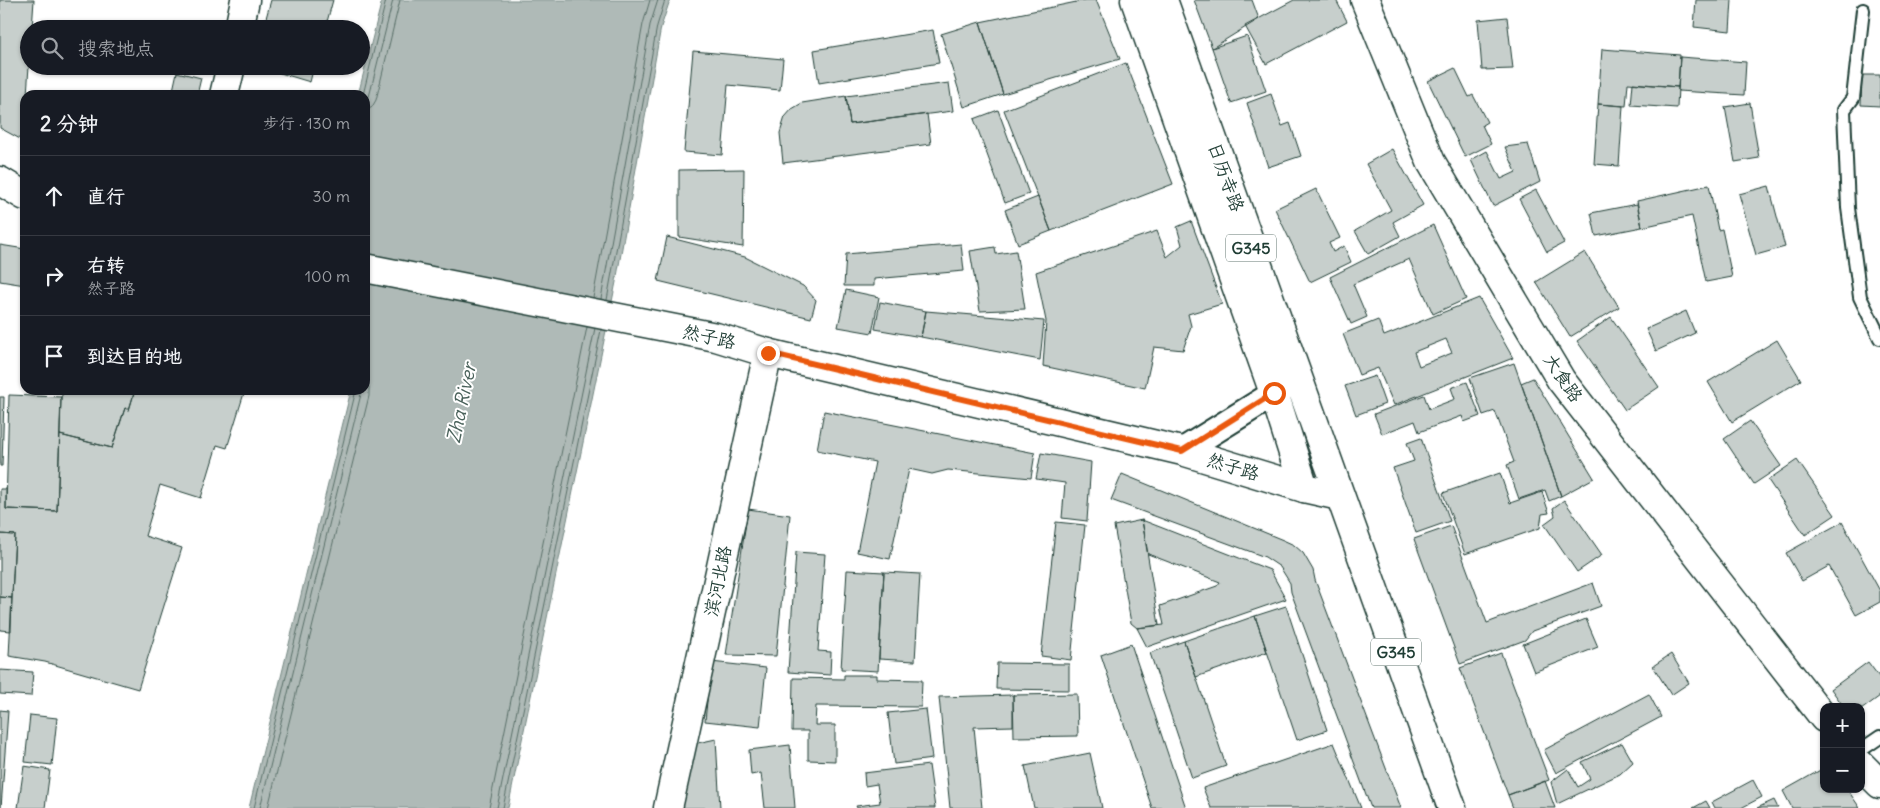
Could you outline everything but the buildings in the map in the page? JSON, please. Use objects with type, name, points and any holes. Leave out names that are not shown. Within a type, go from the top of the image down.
[{"type":"main road","points":[[241,20],[245,0]]},
{"type":"main road","name":"日历寺路","points":[[1135,0],[1274,393],[1304,488]]},
{"type":"main road","name":"日历寺路","points":[[1163,0],[1340,496]]},
{"type":"main road","name":"大食路","points":[[1365,0],[1431,162],[1561,380],[1820,713]]},
{"type":"main road","points":[[225,90],[229,75]]},
{"type":"main road","points":[[0,181],[20,193]]},
{"type":"main road","name":"然子路","points":[[370,269],[716,337],[768,353],[1182,451],[1304,488],[1340,496]]},
{"type":"main road","name":"滨河北路","points":[[668,808],[768,353]]},
{"type":"main road","name":"G345","points":[[1340,496],[1452,808]]},
{"type":"main road","points":[[1865,769],[1880,784]]},
{"type":"street","points":[[1182,451],[1297,379]]},
{"type":"lane","points":[[1863,10],[1852,98],[1844,110],[1848,208],[1860,297],[1880,338]]},
{"type":"lane","points":[[1864,748],[1880,737]]},
{"type":"water","name":"Zha River","points":[[382,0],[670,0],[661,27],[616,282],[508,808],[249,808],[350,395],[370,395],[370,90],[359,90],[363,75],[370,75],[370,48]]},
{"type":"route","points":[[768,353],[1182,451],[1274,393]]}]
